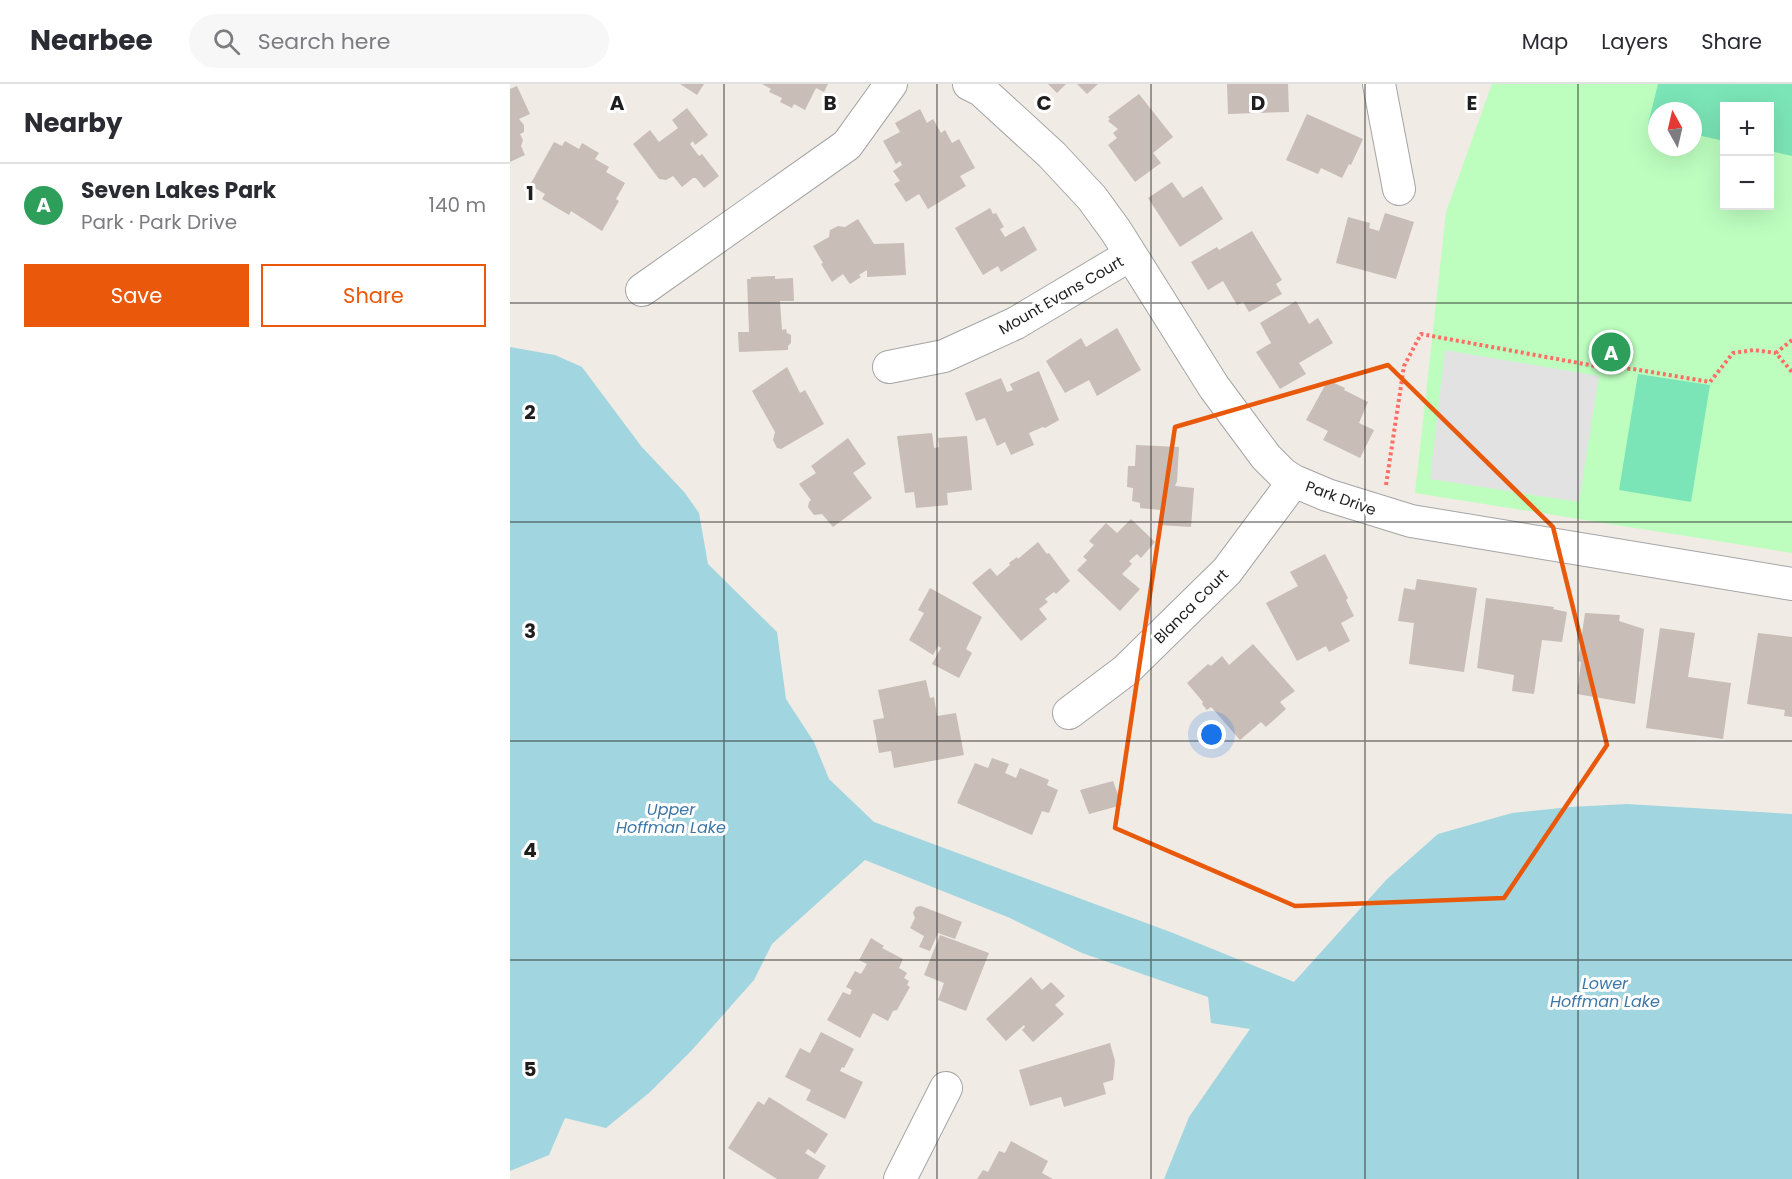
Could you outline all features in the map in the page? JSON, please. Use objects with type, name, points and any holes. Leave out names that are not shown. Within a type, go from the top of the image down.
[{"type":"street","points":[[642,290],[847,145],[891,84]]},
{"type":"street","name":"Park Drive","points":[[969,84],[981,90],[1060,163],[1092,198],[1214,387],[1266,457],[1283,474],[1294,481],[1327,495],[1412,521],[1538,544],[1792,584]]},
{"type":"street","points":[[1379,84],[1400,189]]},
{"type":"street","name":"Mount Evans Court","points":[[889,367],[944,356],[1016,323],[1130,255]]},
{"type":"street","name":"Blanca Court","points":[[1069,713],[1126,670],[1227,571],[1294,481]]},
{"type":"street","points":[[900,1179],[946,1088]]},
{"type":"path","points":[[1382,512],[1404,366],[1421,334],[1595,366],[1633,369],[1710,382],[1733,353],[1754,350],[1776,353],[1792,372]]},
{"type":"path","points":[[1776,353],[1792,340]]},
{"type":"highlighted area","points":[[1388,365],[1553,527],[1607,745],[1504,898],[1295,906],[1115,828],[1175,427]]},
{"type":"green space","points":[[1492,84],[1792,84],[1792,553],[1415,493],[1446,212]]},
{"type":"green space","points":[[1658,84],[1792,84],[1792,156],[1774,152],[1774,102],[1720,102],[1720,140],[1702,136],[1702,102],[1654,102]]},
{"type":"green space","points":[[1638,374],[1710,385],[1691,502],[1619,490]]},
{"type":"shaded area","points":[[1445,350],[1599,376],[1579,502],[1430,479]]},
{"type":"water","points":[[510,347],[555,355],[582,367],[641,446],[685,493],[699,513],[708,564],[777,632],[786,699],[814,742],[829,779],[874,822],[1173,933],[1294,982],[1387,879],[1438,834],[1512,813],[1570,807],[1627,804],[1792,814],[1792,1179],[1164,1179],[1189,1117],[1250,1029],[1211,1023],[1208,997],[1082,953],[1010,918],[865,860],[772,944],[754,980],[692,1050],[649,1093],[606,1128],[565,1118],[549,1155],[510,1171]]},
{"type":"building","points":[[680,84],[704,84],[697,95]]},
{"type":"building","points":[[762,84],[828,84],[824,92],[816,88],[805,110],[794,104],[792,108],[780,102],[782,98],[769,92],[771,89]]},
{"type":"building","points":[[1048,84],[1066,84],[1057,93]]},
{"type":"building","points":[[1077,84],[1098,84],[1087,94]]},
{"type":"building","points":[[1227,84],[1288,84],[1289,112],[1228,114]]},
{"type":"building","points":[[517,86],[530,114],[519,119],[524,125],[524,132],[520,134],[523,140],[521,146],[525,155],[510,162],[510,89]]},
{"type":"building","points":[[1139,94],[1173,137],[1153,153],[1161,163],[1135,182],[1108,145],[1117,138],[1113,133],[1118,129],[1108,121],[1110,119],[1108,117]]},
{"type":"building","points":[[687,108],[708,135],[695,145],[693,141],[690,144],[699,156],[702,154],[719,176],[704,188],[696,178],[682,187],[673,176],[666,180],[659,179],[633,144],[650,130],[659,142],[678,128],[672,120]]},
{"type":"building","points":[[920,109],[927,123],[933,119],[941,133],[945,130],[952,143],[959,139],[975,168],[960,176],[966,186],[928,209],[919,194],[906,202],[894,184],[900,181],[893,171],[902,165],[900,161],[896,164],[883,141],[900,132],[895,123]]},
{"type":"building","points":[[1307,114],[1363,139],[1342,178],[1321,168],[1318,174],[1286,160]]},
{"type":"building","points":[[565,141],[579,149],[582,143],[599,153],[595,159],[609,167],[606,172],[625,183],[616,199],[619,201],[602,231],[571,211],[569,215],[542,199],[545,194],[530,185],[554,142],[562,146]]},
{"type":"building","points":[[1172,182],[1183,198],[1202,186],[1223,219],[1180,247],[1148,198]]},
{"type":"building","points":[[990,208],[993,214],[996,213],[1004,227],[1000,229],[1005,237],[1024,226],[1037,250],[1001,272],[998,266],[983,275],[955,228]]},
{"type":"building","points":[[1385,213],[1414,222],[1396,279],[1336,263],[1348,217],[1370,223],[1369,228],[1379,231]]},
{"type":"building","points":[[858,219],[874,244],[904,243],[906,275],[867,277],[867,270],[850,284],[843,274],[832,282],[813,246],[829,237],[830,230],[838,226],[845,227]]},
{"type":"building","points":[[1252,231],[1282,280],[1276,284],[1282,294],[1249,312],[1243,302],[1237,305],[1223,281],[1208,290],[1191,262],[1217,247],[1219,250]]},
{"type":"building","points":[[775,276],[775,279],[793,278],[794,301],[780,301],[782,330],[786,329],[791,335],[788,350],[739,352],[738,332],[749,332],[747,279]]},
{"type":"building","points":[[1296,301],[1309,324],[1318,318],[1333,343],[1299,363],[1306,374],[1280,389],[1256,352],[1271,343],[1260,323]]},
{"type":"building","points":[[1117,328],[1141,370],[1097,396],[1089,380],[1065,393],[1046,361],[1081,338],[1086,347]]},
{"type":"building","points":[[787,367],[800,393],[805,390],[824,424],[781,449],[777,448],[773,440],[775,432],[752,391]]},
{"type":"building","points":[[1039,371],[1059,420],[1029,433],[1034,445],[1011,455],[1005,442],[997,446],[985,418],[976,421],[965,393],[1001,378],[1007,392],[1013,390],[1010,384]]},
{"type":"building","points":[[1328,380],[1368,402],[1359,423],[1374,430],[1360,458],[1323,440],[1328,431],[1306,420]]},
{"type":"building","points":[[932,433],[934,448],[939,447],[938,438],[967,436],[972,490],[947,493],[948,505],[916,508],[914,492],[905,493],[897,436]]},
{"type":"building","points":[[848,438],[866,464],[853,473],[872,498],[833,527],[822,514],[814,515],[808,507],[811,500],[799,484],[816,473],[811,466]]},
{"type":"building","points":[[1136,445],[1179,447],[1175,486],[1194,488],[1191,527],[1159,525],[1161,510],[1140,508],[1140,503],[1132,501],[1133,488],[1127,487],[1128,466],[1135,466]]},
{"type":"building","points":[[1131,519],[1155,542],[1141,558],[1137,554],[1129,561],[1132,564],[1122,574],[1140,589],[1120,611],[1077,570],[1087,560],[1083,557],[1094,545],[1089,541],[1106,523],[1117,533]]},
{"type":"building","points":[[1038,542],[1070,581],[1056,594],[1054,592],[1045,599],[1048,602],[1039,609],[1047,619],[1021,641],[972,583],[990,568],[997,576],[1010,565],[1009,563],[1017,557],[1018,559]]},
{"type":"building","points":[[1325,554],[1348,598],[1346,600],[1354,616],[1341,623],[1350,641],[1329,652],[1326,646],[1297,661],[1266,603],[1298,586],[1290,572]]},
{"type":"building","points":[[1417,579],[1477,588],[1464,672],[1409,664],[1414,623],[1398,621],[1404,588],[1415,590]]},
{"type":"building","points":[[930,588],[982,617],[966,649],[972,653],[959,678],[932,664],[941,648],[938,646],[933,655],[909,640],[924,613],[918,610]]},
{"type":"building","points":[[1486,598],[1554,607],[1553,609],[1567,612],[1562,642],[1542,640],[1534,694],[1512,691],[1514,675],[1477,668]]},
{"type":"building","points":[[1585,613],[1620,615],[1619,621],[1644,629],[1635,704],[1577,694],[1581,662],[1578,661]]},
{"type":"building","points":[[1660,628],[1695,633],[1688,677],[1731,683],[1723,739],[1646,728]]},
{"type":"building","points":[[1758,633],[1792,637],[1792,717],[1784,716],[1785,710],[1747,704]]},
{"type":"building","points":[[1253,644],[1295,691],[1280,702],[1286,709],[1266,727],[1261,722],[1240,740],[1211,707],[1207,710],[1187,683],[1208,664],[1211,666],[1222,656],[1229,665]]},
{"type":"building","points":[[926,680],[930,698],[934,697],[937,716],[956,713],[964,755],[894,768],[891,751],[879,753],[873,720],[884,718],[878,690]]},
{"type":"building","points":[[992,758],[1009,764],[1005,773],[1016,778],[1020,768],[1049,780],[1047,785],[1058,790],[1049,813],[1042,811],[1032,835],[957,803],[975,763],[988,768]]},
{"type":"building","points":[[1113,781],[1122,805],[1089,814],[1080,790]]},
{"type":"building","points":[[921,906],[962,922],[955,939],[938,933],[930,951],[919,947],[924,936],[910,928],[915,918],[913,913],[916,907]]},
{"type":"building","points":[[940,935],[989,953],[966,1011],[938,1000],[944,983],[924,975]]},
{"type":"building","points":[[871,938],[884,946],[882,948],[903,959],[899,968],[907,973],[904,978],[909,981],[907,985],[910,987],[888,1021],[873,1013],[860,1038],[827,1020],[843,992],[850,995],[852,990],[846,987],[855,971],[861,974],[867,964],[859,960]]},
{"type":"building","points":[[1031,977],[1042,990],[1051,982],[1065,996],[1055,1005],[1064,1014],[1033,1042],[1022,1030],[1024,1025],[1006,1041],[986,1019]]},
{"type":"building","points":[[821,1032],[854,1049],[840,1071],[863,1082],[845,1119],[806,1100],[811,1090],[785,1077],[800,1048],[810,1053]]},
{"type":"building","points":[[1110,1043],[1115,1061],[1113,1080],[1103,1083],[1106,1094],[1064,1107],[1061,1097],[1030,1106],[1019,1070]]},
{"type":"building","points":[[769,1097],[828,1134],[815,1154],[808,1149],[805,1153],[826,1166],[818,1179],[777,1179],[728,1148],[758,1101],[764,1105]]},
{"type":"building","points":[[1011,1141],[1048,1161],[1042,1173],[1053,1179],[977,1179],[983,1170],[988,1172],[999,1151],[1005,1153]]},
{"type":"place","name":"Seven Lakes Park","points":[[1611,352]]},
{"type":"water label","name":"Upper Hoffman Lake","points":[[671,818]]},
{"type":"water label","name":"Lower Hoffman Lake","points":[[1605,992]]}]
